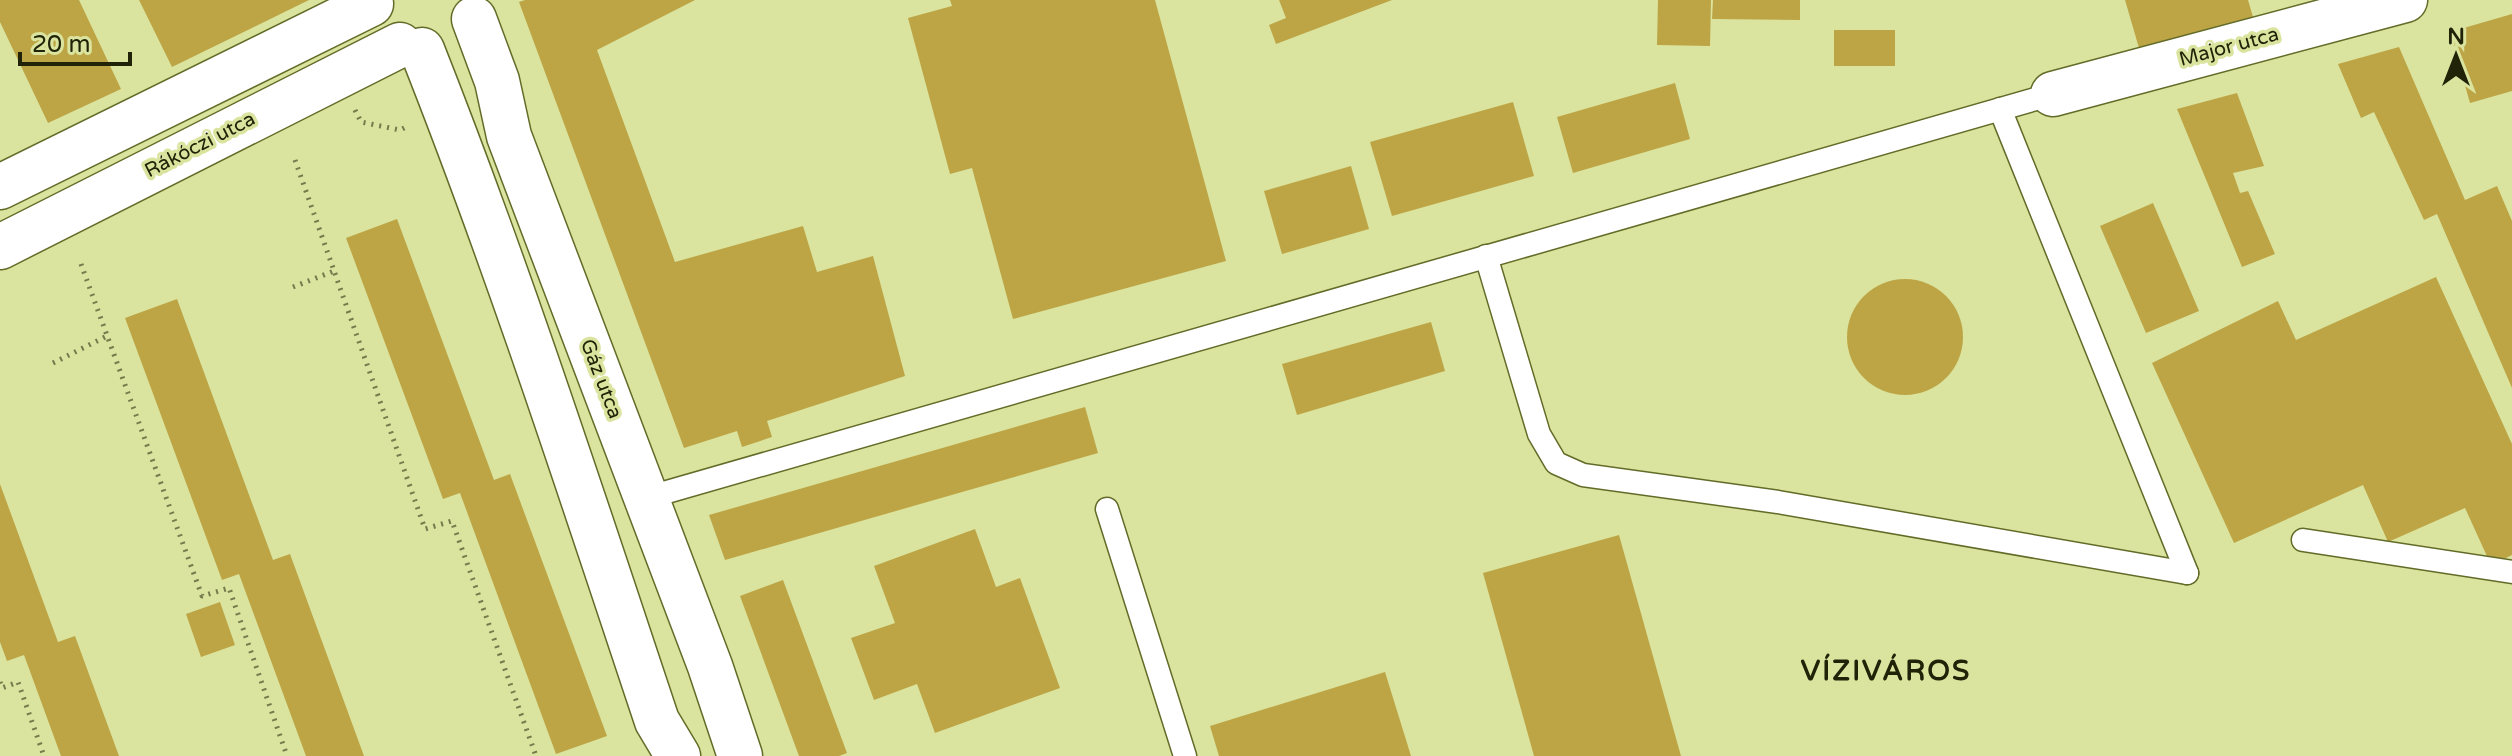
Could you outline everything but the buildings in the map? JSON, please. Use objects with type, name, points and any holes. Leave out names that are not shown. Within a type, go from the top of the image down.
[{"type":"street","name":"Major utca","points":[[2053,94],[2405,0]]},
{"type":"street","points":[[0,187],[371,2],[373,14],[384,32],[411,47]]},
{"type":"street","name":"Rákóczi utca","points":[[0,247],[411,47],[447,46],[467,30],[475,10]]},
{"type":"street","name":"Gáz utca","points":[[411,47],[460,147],[536,358],[657,721],[680,756],[736,746],[710,666],[509,136],[497,81],[475,10]]},
{"type":"lane","points":[[646,498],[2053,94]]},
{"type":"lane","points":[[1486,256],[1539,434],[1556,463],[1583,475],[1778,502],[2187,573],[2000,109]]},
{"type":"lane","points":[[1107,509],[1185,756]]},
{"type":"lane","points":[[2303,540],[2512,572]]},
{"type":"path","points":[[295,160],[425,529],[452,521],[536,756]]},
{"type":"path","points":[[81,264],[202,596],[229,588],[287,756]]},
{"type":"path","points":[[293,287],[334,271]]},
{"type":"path","points":[[53,363],[107,336]]},
{"type":"path","points":[[0,682],[2,688],[18,682],[44,756]]},
{"type":"district","name":"VÍZIVÁROS","points":[[1886,671]]}]
